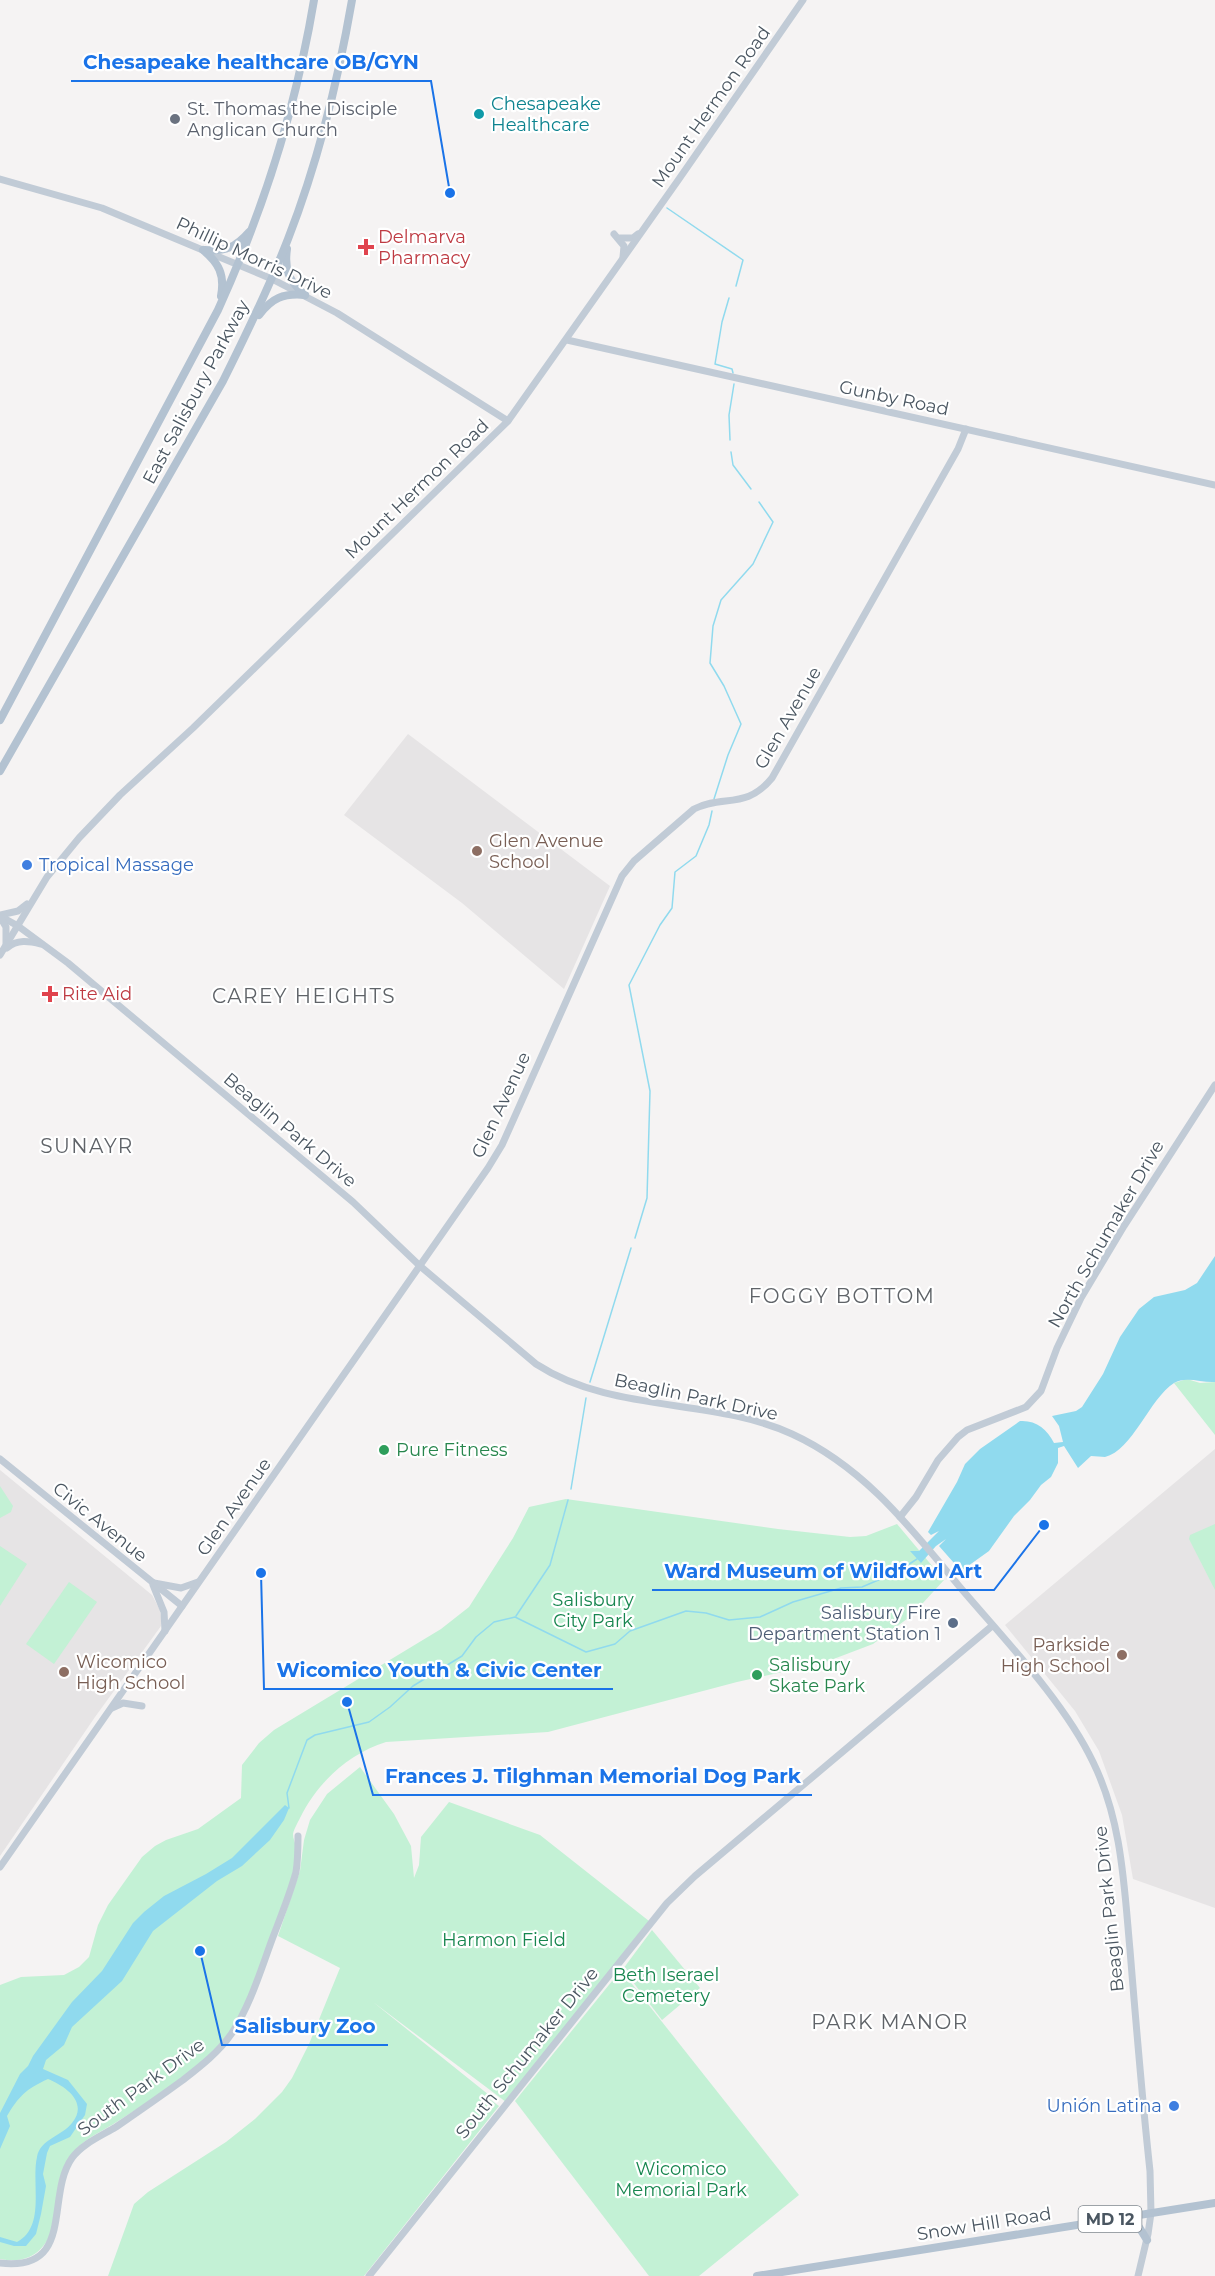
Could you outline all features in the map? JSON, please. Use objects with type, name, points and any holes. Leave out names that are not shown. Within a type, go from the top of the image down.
[{"type":"main road","name":"East Salisbury Parkway","points":[[0,720],[218,310],[253,227],[287,124],[314,0]]},
{"type":"main road","name":"East Salisbury Parkway","points":[[0,771],[217,392],[252,323],[272,279],[309,178],[332,96],[352,0]]},
{"type":"main road","points":[[203,250],[221,251],[233,246],[253,227]]},
{"type":"main road","points":[[288,238],[286,271],[294,285],[305,295]]},
{"type":"main road","points":[[203,250],[218,264],[222,276],[223,283],[218,310]]},
{"type":"main road","points":[[252,323],[277,297],[289,294],[305,295]]},
{"type":"main road","name":"Snow Hill Road","points":[[757,2276],[1215,2203]]},
{"type":"main road","points":[[1126,2217],[1140,2227],[1147,2240]]},
{"type":"street","name":"Mount Hermon Road","points":[[0,956],[35,896],[58,863],[120,795],[193,728],[508,421],[567,340],[803,0]]},
{"type":"street","name":"Phillip Morris Drive","points":[[0,179],[102,208],[272,279],[337,313],[508,421]]},
{"type":"street","points":[[621,262],[624,246],[616,238],[617,236],[633,238],[644,229]]},
{"type":"street","name":"Gunby Road","points":[[567,340],[1215,485]]},
{"type":"street","name":"Glen Avenue","points":[[1,1866],[483,1177],[498,1153],[622,876],[634,861],[694,809],[745,798],[762,789],[772,778],[958,449],[966,429]]},
{"type":"street","points":[[5,946],[6,927],[0,916],[18,911],[35,896]]},
{"type":"street","name":"Beaglin Park Drive","points":[[0,916],[44,945],[353,1202],[420,1266],[536,1364],[558,1377],[607,1394],[734,1416],[784,1431],[819,1448],[855,1472],[900,1517],[933,1555],[1049,1694],[1077,1732],[1097,1770],[1114,1817],[1122,1860],[1150,2171],[1151,2212],[1138,2276]]},
{"type":"street","points":[[0,956],[9,945],[16,942],[26,941],[44,945]]},
{"type":"street","name":"North Schumaker Drive","points":[[900,1517],[916,1497],[938,1460],[958,1437],[967,1430],[1026,1407],[1041,1390],[1057,1348],[1081,1298],[1215,1084]]},
{"type":"street","name":"Civic Avenue","points":[[0,1459],[182,1606]]},
{"type":"street","points":[[152,1582],[181,1588],[200,1581]]},
{"type":"street","points":[[152,1582],[164,1612],[165,1633]]},
{"type":"street","name":"South Schumaker Drive","points":[[369,2276],[667,1903],[695,1876],[992,1626]]},
{"type":"street","points":[[110,1710],[123,1703],[142,1706]]},
{"type":"street","name":"South Park Drive","points":[[0,2263],[18,2265],[31,2260],[45,2250],[56,2228],[64,2177],[72,2157],[181,2081],[216,2052],[232,2033],[254,1989],[288,1895],[297,1866],[298,1836]]},
{"type":"shaded area","name":"Glen Avenue School","points":[[408,734],[610,886],[564,989],[462,903],[344,815]]},
{"type":"shaded area","name":"Parkside High School","points":[[1215,1449],[1215,1908],[1133,1879],[1122,1815],[1099,1751],[1075,1711],[1005,1625]]},
{"type":"shaded area","name":"Wicomico High School","points":[[0,1470],[152,1595],[160,1610],[161,1626],[95,1717],[0,1856]]},
{"type":"green space","points":[[1187,1379],[1200,1383],[1215,1382],[1215,1435],[1174,1383]]},
{"type":"green space","points":[[0,1486],[13,1506],[11,1512],[0,1518]]},
{"type":"green space","name":"Salisbury City Park","points":[[566,1499],[850,1537],[866,1536],[897,1524],[944,1580],[911,1616],[873,1644],[823,1663],[737,1682],[548,1732],[386,1742],[372,1747],[347,1762],[325,1781],[307,1805],[295,1828],[293,1834],[296,1847],[294,1865],[279,1916],[253,1987],[228,2034],[215,2050],[183,2077],[149,2102],[81,2145],[70,2160],[55,2223],[42,2248],[32,2256],[18,2260],[0,2259],[0,1985],[21,1977],[64,1975],[79,1967],[89,1957],[98,1925],[108,1905],[142,1857],[166,1840],[198,1829],[241,1798],[242,1765],[259,1743],[274,1730],[441,1629],[469,1607],[513,1538],[529,1507]]},
{"type":"green space","points":[[1215,1524],[1215,1590],[1189,1539],[1190,1535]]},
{"type":"green space","points":[[0,1546],[27,1564],[0,1606]]},
{"type":"green space","points":[[69,1582],[97,1602],[54,1664],[26,1644]]},
{"type":"green space","name":"Harmon Field","points":[[360,1767],[394,1814],[411,1846],[414,1878],[419,1865],[421,1837],[449,1802],[540,1835],[649,1921],[506,2102],[373,2002],[489,2095],[488,2098],[499,2106],[364,2276],[108,2276],[134,2204],[148,2192],[226,2142],[255,2119],[282,2092],[292,2078],[309,2044],[340,1968],[278,1936],[300,1871],[304,1840],[310,1820],[327,1794]]},
{"type":"green space","name":"Beth Iserael Cemetery","points":[[652,1930],[700,1988],[662,2020],[623,1969]]},
{"type":"green space","name":"Wicomico Memorial Park","points":[[621,1970],[799,2195],[699,2276],[649,2276],[515,2101]]},
{"type":"water","points":[[1215,1256],[1215,1382],[1189,1380],[1174,1383],[1165,1390],[1132,1435],[1115,1453],[1105,1457],[1091,1456],[1078,1468],[1064,1446],[1058,1448],[1058,1463],[1051,1477],[1014,1516],[989,1551],[961,1571],[939,1546],[946,1539],[936,1546],[921,1563],[910,1551],[919,1551],[939,1531],[931,1535],[928,1532],[965,1464],[980,1449],[1020,1421],[1040,1426],[1054,1443],[1063,1442],[1059,1426],[1052,1416],[1076,1411],[1082,1407],[1103,1374],[1120,1337],[1139,1309],[1154,1297],[1185,1290],[1197,1283]]},
{"type":"water","points":[[285,1805],[289,1808],[284,1820],[270,1840],[242,1866],[217,1881],[153,1931],[122,1981],[72,2027],[64,2045],[46,2060],[43,2069],[68,2080],[87,2104],[85,2115],[70,2137],[50,2146],[47,2153],[43,2174],[46,2186],[36,2234],[26,2246],[14,2246],[0,2242],[0,2237],[17,2242],[32,2226],[36,2204],[36,2168],[39,2151],[42,2146],[72,2123],[78,2108],[68,2090],[48,2079],[40,2083],[15,2103],[7,2116],[10,2126],[0,2149],[0,2113],[20,2074],[28,2066],[72,2002],[102,1971],[133,1923],[164,1896],[232,1858]]},
{"type":"waterway","points":[[667,208],[743,260],[736,286]]},
{"type":"waterway","points":[[729,298],[722,322],[715,364],[732,369],[733,373]]},
{"type":"waterway","points":[[730,440],[729,415],[734,384]]},
{"type":"waterway","points":[[731,452],[733,465],[751,489]]},
{"type":"waterway","points":[[714,799],[741,724],[724,686],[710,663],[713,626],[721,600],[753,564],[773,522],[759,502]]},
{"type":"waterway","points":[[635,1238],[647,1198],[650,1091],[629,985],[660,925],[672,908],[675,872],[696,856],[709,825],[712,811]]},
{"type":"waterway","points":[[590,1382],[631,1248]]},
{"type":"waterway","points":[[571,1489],[586,1398]]},
{"type":"waterway","points":[[516,1616],[550,1565],[568,1500]]},
{"type":"waterway","points":[[289,1808],[287,1793],[307,1740],[315,1735],[369,1722],[413,1686],[462,1656],[476,1637],[494,1622],[515,1617],[586,1652],[615,1644],[630,1631],[686,1611],[706,1613],[729,1620],[760,1617],[793,1602],[841,1588],[862,1587],[897,1572],[917,1559]]},
{"type":"place","name":"Chesapeake Healthcare","points":[[479,114]]},
{"type":"place","name":"St. Thomas the Disciple Anglican Church","points":[[175,119]]},
{"type":"place","name":"Chesapeake healthcare OB/GYN","points":[[450,193]]},
{"type":"place","name":"Delmarva Pharmacy","points":[[366,247]]},
{"type":"place","name":"Glen Avenue School","points":[[477,851]]},
{"type":"place","name":"Tropical Massage","points":[[27,865]]},
{"type":"place","name":"Rite Aid","points":[[50,994]]},
{"type":"place","name":"Pure Fitness","points":[[384,1450]]},
{"type":"place","name":"Ward Museum of Wildfowl Art","points":[[1044,1525]]},
{"type":"place","name":"Wicomico Youth & Civic Center","points":[[261,1573]]},
{"type":"place","name":"Salisbury Fire Department Station 1","points":[[953,1623]]},
{"type":"place","name":"Parkside High School","points":[[1122,1655]]},
{"type":"place","name":"Wicomico High School","points":[[64,1672]]},
{"type":"place","name":"Salisbury Skate Park","points":[[757,1675]]},
{"type":"place","name":"Frances J. Tilghman Memorial Dog Park","points":[[347,1702]]},
{"type":"place","name":"Salisbury Zoo","points":[[200,1951]]},
{"type":"place","name":"Unión Latina","points":[[1174,2106]]},
{"type":"district","name":"CAREY HEIGHTS","points":[[304,996]]},
{"type":"district","name":"SUNAYR","points":[[87,1146]]},
{"type":"district","name":"FOGGY BOTTOM","points":[[842,1296]]},
{"type":"district","name":"PARK MANOR","points":[[890,2022]]}]
